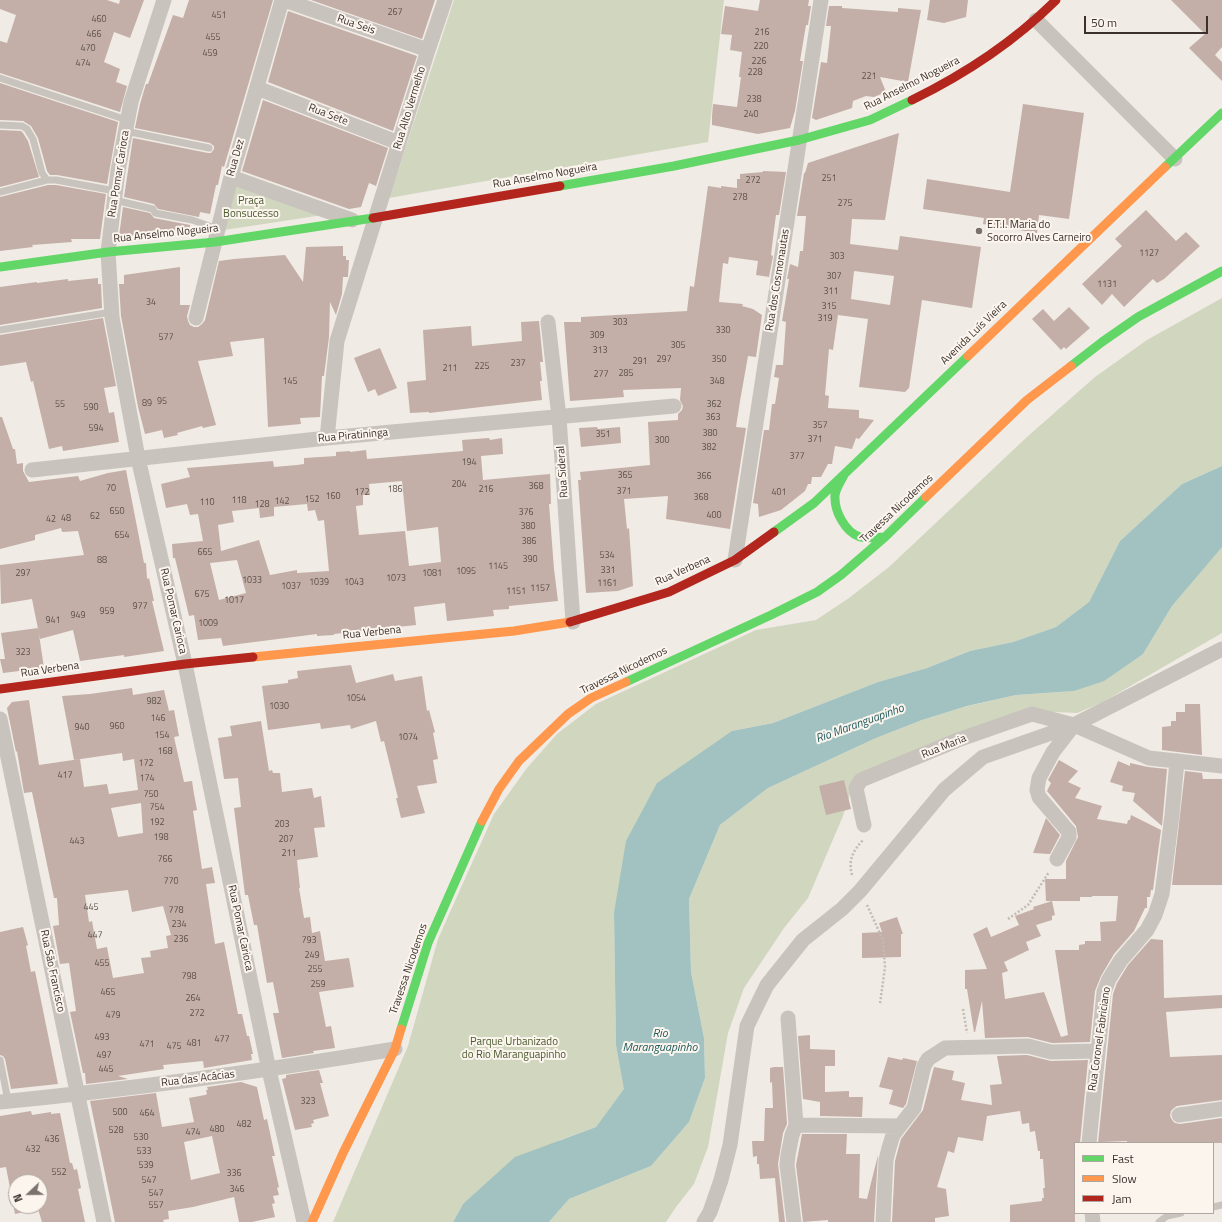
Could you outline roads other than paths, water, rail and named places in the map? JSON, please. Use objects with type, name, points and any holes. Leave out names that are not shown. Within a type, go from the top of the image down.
[{"type":"main road","name":"Rua Anselmo Nogueira","points":[[0,267],[217,235],[355,221],[674,166],[799,140],[870,120],[960,74],[999,49],[1036,20],[1056,0]]},
{"type":"main road","name":"Avenida Luís Vieira","points":[[735,560],[814,503],[1222,114]]},
{"type":"main road","name":"Travessa Nicodemos","points":[[312,1222],[343,1153],[396,1049],[428,943],[488,810],[499,789],[519,761],[568,714],[591,698],[771,615],[817,592],[842,575],[885,537],[1027,400],[1102,342],[1145,313],[1222,271]]},
{"type":"main road","points":[[844,473],[835,495],[837,509],[843,523],[853,533],[864,538],[885,537]]},
{"type":"main road","name":"Rua Verbena","points":[[0,689],[185,664],[514,631],[573,622],[669,592],[735,560]]},
{"type":"street","name":"Rua Pomar Carioca","points":[[164,0],[131,102],[118,171],[108,252],[112,312],[138,458],[185,664],[269,1070],[304,1222]]},
{"type":"street","name":"Rua Seis","points":[[283,0],[428,50]]},
{"type":"street","name":"Rua Dez","points":[[196,318],[231,176],[283,0]]},
{"type":"street","name":"Rua Alto Vermelho","points":[[327,438],[337,341],[445,0]]},
{"type":"street","name":"Rua dos Cosmonautas","points":[[735,560],[821,0]]},
{"type":"street","points":[[1036,20],[1175,159]]},
{"type":"street","name":"Rua Sete","points":[[257,88],[399,143]]},
{"type":"street","points":[[231,176],[355,221]]},
{"type":"street","name":"Rua Sideral","points":[[548,322],[559,417],[573,622]]},
{"type":"street","name":"Rua Piratininga","points":[[32,470],[327,438],[674,406]]},
{"type":"street","points":[[704,1222],[710,1212],[721,1180],[730,1145],[747,1026],[767,985],[803,940],[842,909],[860,891],[944,790],[983,756],[1074,726],[1222,649]]},
{"type":"street","name":"Rua Maria","points":[[864,825],[856,788],[861,780],[958,740],[1032,714],[1074,726],[1149,758],[1222,766]]},
{"type":"street","name":"Rua São Francisco","points":[[0,719],[104,1222]]},
{"type":"street","points":[[1057,859],[1069,837],[1069,832],[1039,797],[1037,783],[1053,752],[1074,726]]},
{"type":"street","name":"Rua Coronel Fabriciano","points":[[1089,1142],[1104,992],[1109,979],[1121,960],[1146,930],[1155,915],[1162,894],[1177,760]]},
{"type":"street","points":[[788,1018],[796,1125],[789,1148],[787,1166],[794,1222]]},
{"type":"street","points":[[883,1222],[886,1160],[893,1134],[914,1108],[924,1066],[928,1059],[945,1048],[1028,1046],[1051,1052],[1098,1051]]},
{"type":"street","name":"Rua das Acácias","points":[[4,1101],[77,1095],[269,1070],[396,1049]]},
{"type":"street","points":[[1180,1115],[1222,1109]]},
{"type":"street","points":[[796,1125],[900,1126]]},
{"type":"lane","points":[[0,78],[126,125],[209,148]]},
{"type":"lane","points":[[0,125],[22,126],[27,129],[33,140],[42,172],[47,180]]},
{"type":"lane","points":[[0,192],[47,180],[56,180],[115,195],[153,209],[155,213],[192,220],[217,235]]},
{"type":"lane","points":[[0,330],[112,312]]},
{"type":"lane","points":[[0,1060],[4,1101]]},
{"type":"lane","points":[[1159,1222],[1167,1216],[1176,1214]]},
{"type":"water","name":"Rio Maranguapinho","points":[[1222,466],[1222,547],[1172,606],[1143,654],[1104,681],[1074,691],[1016,695],[967,706],[922,720],[876,738],[768,788],[720,825],[689,899],[691,972],[704,1038],[705,1078],[689,1122],[651,1166],[569,1199],[549,1222],[453,1222],[463,1204],[515,1157],[596,1127],[624,1089],[616,1045],[614,913],[626,841],[657,783],[732,731],[773,723],[878,682],[927,668],[970,651],[1013,642],[1056,627],[1089,602],[1120,541],[1182,484]]},
{"type":"place","name":"E.T.I. Maria do Socorro Alves Carneiro","points":[[979,231]]},
{"type":"park label","name":"Praça Bonsucesso","points":[[251,207]]},
{"type":"park label","name":"Parque Urbanizado do Rio Maranguapinho","points":[[514,1048]]}]
